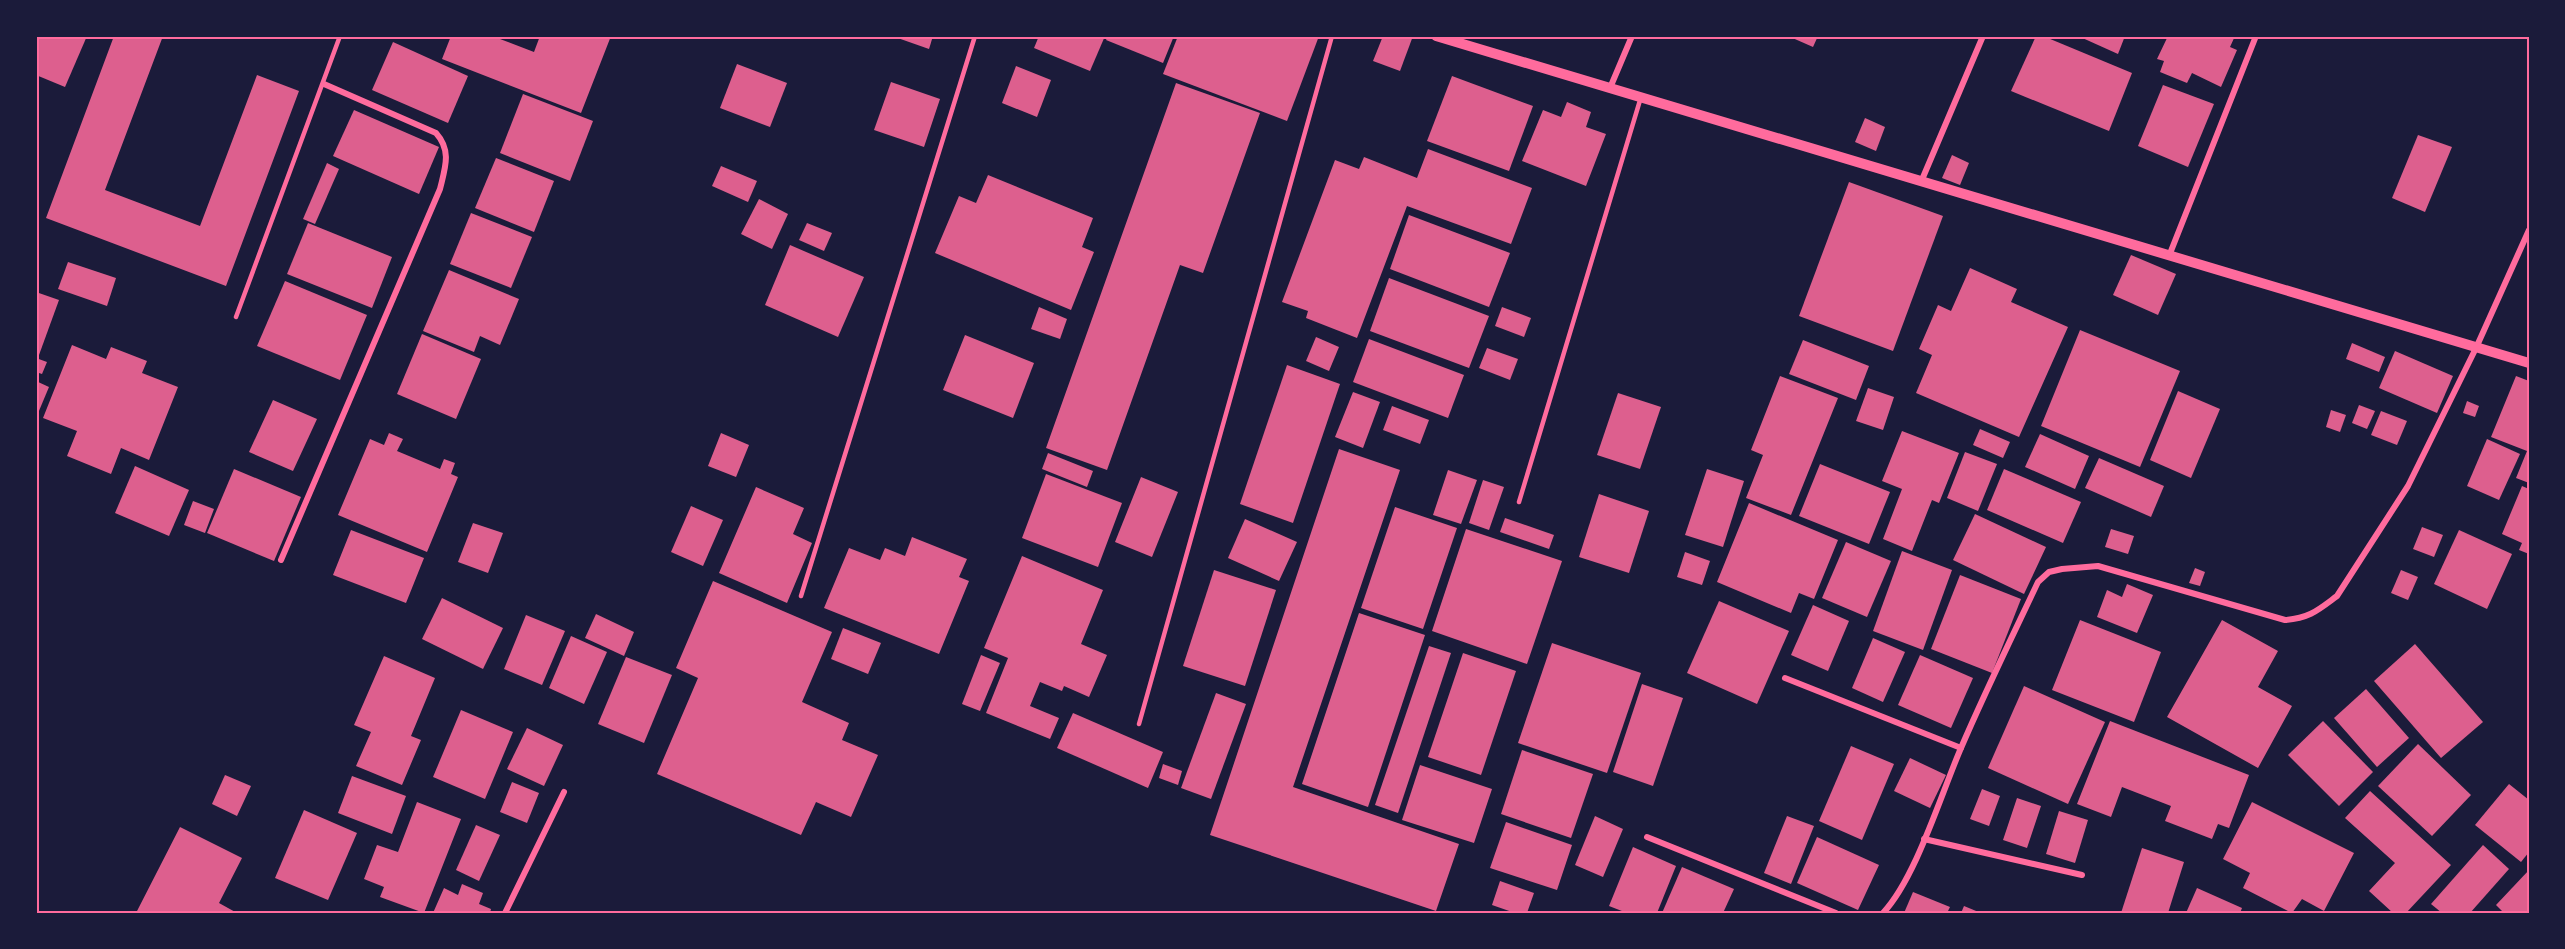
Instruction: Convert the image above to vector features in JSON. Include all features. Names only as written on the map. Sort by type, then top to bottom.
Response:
[{"type":"street","points":[[1436,36],[2529,363]]},
{"type":"street","points":[[1610,88],[1632,36]]},
{"type":"street","points":[[1921,182],[1983,36]]},
{"type":"street","points":[[2169,257],[2256,36]]},
{"type":"street","points":[[281,560],[440,189],[446,162],[445,142],[436,133],[324,84]]},
{"type":"street","points":[[1883,913],[1891,905],[1923,839],[1961,747],[2038,582],[2049,572],[2098,566],[2285,620],[2306,618],[2337,596],[2408,486],[2476,348],[2529,230]]},
{"type":"street","points":[[1785,678],[1961,747]]},
{"type":"street","points":[[504,913],[564,792]]},
{"type":"street","points":[[1647,837],[1836,913]]},
{"type":"street","points":[[1923,839],[2082,875]]},
{"type":"lane","points":[[236,316],[340,36]]},
{"type":"lane","points":[[801,596],[975,36]]},
{"type":"lane","points":[[1139,724],[1332,36]]},
{"type":"lane","points":[[1519,502],[1641,98]]},
{"type":"building","points":[[36,36],[87,36],[65,87],[36,75]]},
{"type":"building","points":[[114,36],[163,36],[105,190],[200,226],[257,75],[299,91],[226,286],[46,218]]},
{"type":"building","points":[[451,36],[492,36],[534,52],[540,36],[611,36],[581,113],[442,59]]},
{"type":"building","points":[[892,36],[933,36],[929,49]]},
{"type":"building","points":[[1039,36],[1105,36],[1090,71],[1034,48]]},
{"type":"building","points":[[1108,36],[1174,36],[1163,63],[1106,40]]},
{"type":"building","points":[[1178,36],[1319,36],[1287,121],[1163,74]]},
{"type":"building","points":[[1383,36],[1413,36],[1400,71],[1373,61]]},
{"type":"building","points":[[1788,36],[1818,36],[1813,47]]},
{"type":"building","points":[[2036,36],[2043,36],[2132,73],[2109,131],[2011,91]]},
{"type":"building","points":[[2078,36],[2125,36],[2118,54]]},
{"type":"building","points":[[2168,36],[2235,36],[2230,47],[2237,50],[2221,87],[2192,73],[2187,83],[2160,72],[2164,61],[2157,59]]},
{"type":"building","points":[[393,42],[468,76],[448,123],[372,90]]},
{"type":"building","points":[[737,64],[787,83],[770,127],[720,108]]},
{"type":"building","points":[[1016,66],[1051,80],[1037,117],[1002,103]]},
{"type":"building","points":[[1452,76],[1533,106],[1509,171],[1427,141]]},
{"type":"building","points":[[891,82],[940,99],[924,147],[874,130]]},
{"type":"building","points":[[1176,83],[1260,113],[1203,273],[1180,265],[1107,470],[1046,448]]},
{"type":"building","points":[[2163,85],[2214,104],[2188,167],[2138,146]]},
{"type":"building","points":[[523,94],[593,121],[570,181],[500,153]]},
{"type":"building","points":[[1567,102],[1591,112],[1586,127],[1606,134],[1586,186],[1522,161],[1543,110],[1561,117]]},
{"type":"building","points":[[354,110],[439,147],[419,194],[333,156]]},
{"type":"building","points":[[1865,118],[1885,127],[1876,151],[1855,142]]},
{"type":"building","points":[[2418,135],[2452,147],[2425,212],[2392,198]]},
{"type":"building","points":[[1428,149],[1532,188],[1511,244],[1407,206],[1357,338],[1306,318],[1308,311],[1282,302],[1335,160],[1359,169],[1364,157],[1417,178]]},
{"type":"building","points":[[1952,155],[1969,163],[1960,185],[1942,178]]},
{"type":"building","points":[[496,158],[554,181],[534,232],[475,208]]},
{"type":"building","points":[[327,163],[339,169],[315,224],[303,219]]},
{"type":"building","points":[[721,166],[757,181],[748,202],[712,186]]},
{"type":"building","points":[[988,175],[1093,218],[1082,247],[1094,252],[1071,310],[935,253],[959,196],[976,203]]},
{"type":"building","points":[[1849,182],[1943,216],[1893,351],[1799,316]]},
{"type":"building","points":[[759,199],[788,214],[772,249],[741,234]]},
{"type":"building","points":[[471,213],[532,237],[511,288],[450,264]]},
{"type":"building","points":[[1409,215],[1510,253],[1489,307],[1390,269]]},
{"type":"building","points":[[308,223],[392,257],[372,308],[287,274]]},
{"type":"building","points":[[807,223],[832,233],[824,251],[799,240]]},
{"type":"building","points":[[790,245],[864,277],[838,337],[765,305]]},
{"type":"building","points":[[2131,255],[2176,274],[2158,315],[2113,295]]},
{"type":"building","points":[[68,262],[116,278],[107,306],[58,289]]},
{"type":"building","points":[[1970,268],[2017,289],[2011,302],[2068,327],[2019,437],[1916,393],[1932,355],[1919,349],[1938,305],[1951,311]]},
{"type":"building","points":[[449,270],[519,299],[500,345],[480,336],[474,352],[423,331]]},
{"type":"building","points":[[1389,278],[1489,316],[1469,368],[1370,331]]},
{"type":"building","points":[[285,281],[367,315],[340,380],[257,346]]},
{"type":"building","points":[[36,292],[59,300],[39,355],[36,354]]},
{"type":"building","points":[[1039,307],[1067,319],[1060,339],[1031,329]]},
{"type":"building","points":[[1502,307],[1531,318],[1524,337],[1495,326]]},
{"type":"building","points":[[2080,330],[2180,371],[2140,467],[2041,426]]},
{"type":"building","points":[[422,334],[481,359],[456,419],[397,394]]},
{"type":"building","points":[[965,335],[1034,363],[1013,418],[943,390]]},
{"type":"building","points":[[1316,337],[1339,347],[1329,371],[1306,361]]},
{"type":"building","points":[[1369,339],[1464,375],[1448,418],[1353,382]]},
{"type":"building","points":[[1803,340],[1869,366],[1856,400],[1789,374]]},
{"type":"building","points":[[2352,343],[2385,357],[2379,372],[2346,359]]},
{"type":"building","points":[[72,345],[106,359],[111,347],[147,361],[142,373],[178,387],[149,460],[121,448],[111,474],[67,456],[77,431],[43,418]]},
{"type":"building","points":[[1487,348],[1518,359],[1510,380],[1479,368]]},
{"type":"building","points":[[2395,351],[2453,376],[2437,413],[2379,388]]},
{"type":"building","points":[[36,358],[47,362],[42,374],[36,372]]},
{"type":"building","points":[[1287,365],[1340,384],[1293,523],[1240,504]]},
{"type":"building","points":[[1780,376],[1838,398],[1791,515],[1746,498],[1763,455],[1751,450]]},
{"type":"building","points":[[2516,376],[2529,381],[2529,483],[2516,478],[2527,451],[2491,437]]},
{"type":"building","points":[[36,381],[49,387],[36,418]]},
{"type":"building","points":[[1868,388],[1894,397],[1883,430],[1856,421]]},
{"type":"building","points":[[2178,391],[2220,409],[2191,478],[2150,460]]},
{"type":"building","points":[[1353,392],[1380,402],[1363,448],[1335,437]]},
{"type":"building","points":[[1618,393],[1661,407],[1640,469],[1597,455]]},
{"type":"building","points":[[273,400],[317,419],[293,471],[249,452]]},
{"type":"building","points":[[2467,401],[2479,406],[2475,417],[2463,413]]},
{"type":"building","points":[[2359,405],[2375,411],[2367,429],[2352,423]]},
{"type":"building","points":[[1392,406],[1429,420],[1420,444],[1383,430]]},
{"type":"building","points":[[2331,410],[2346,415],[2340,432],[2326,427]]},
{"type":"building","points":[[2381,411],[2407,421],[2397,445],[2371,435]]},
{"type":"building","points":[[1980,429],[2010,442],[2003,458],[1973,445]]},
{"type":"building","points":[[1902,431],[1959,453],[1939,503],[1932,500],[1912,551],[1883,539],[1902,489],[1882,481]]},
{"type":"building","points":[[389,433],[403,439],[397,451],[440,469],[444,459],[455,463],[451,474],[458,477],[427,552],[338,515],[370,439],[384,445]]},
{"type":"building","points":[[721,433],[749,445],[736,477],[708,466]]},
{"type":"building","points":[[2040,434],[2089,456],[2075,489],[2025,467]]},
{"type":"building","points":[[2487,439],[2520,454],[2499,500],[2467,486]]},
{"type":"building","points":[[1339,449],[1400,470],[1293,787],[1459,844],[1436,911],[1210,835]]},
{"type":"building","points":[[1965,452],[1997,464],[1978,511],[1947,498]]},
{"type":"building","points":[[1048,453],[1093,471],[1087,487],[1042,469]]},
{"type":"building","points":[[2099,458],[2164,486],[2151,517],[2085,488]]},
{"type":"building","points":[[1820,464],[1890,492],[1869,544],[1799,516]]},
{"type":"building","points":[[135,466],[189,490],[169,536],[115,513]]},
{"type":"building","points":[[234,469],[301,497],[274,561],[207,533]]},
{"type":"building","points":[[1707,469],[1744,481],[1723,547],[1685,535]]},
{"type":"building","points":[[2004,469],[2081,502],[2063,543],[1987,510]]},
{"type":"building","points":[[1448,470],[1477,480],[1461,524],[1433,515]]},
{"type":"building","points":[[1046,474],[1122,503],[1098,567],[1022,538]]},
{"type":"building","points":[[1141,477],[1178,492],[1152,557],[1115,542]]},
{"type":"building","points":[[1483,480],[1504,487],[1489,530],[1469,523]]},
{"type":"building","points":[[2522,486],[2529,489],[2529,554],[2519,550],[2522,543],[2502,534]]},
{"type":"building","points":[[756,487],[804,508],[793,534],[812,543],[787,603],[719,573]]},
{"type":"building","points":[[1599,494],[1649,511],[1629,573],[1579,557]]},
{"type":"building","points":[[193,501],[214,509],[205,533],[184,525]]},
{"type":"building","points":[[1749,503],[1838,540],[1814,599],[1799,593],[1791,613],[1717,582]]},
{"type":"building","points":[[691,506],[723,520],[703,566],[671,552]]},
{"type":"building","points":[[1395,507],[1457,528],[1423,629],[1361,608]]},
{"type":"building","points":[[1975,514],[2046,547],[2024,594],[1953,560]]},
{"type":"building","points":[[1505,518],[1554,535],[1549,549],[1500,532]]},
{"type":"building","points":[[1245,519],[1297,542],[1279,581],[1228,558]]},
{"type":"building","points":[[473,523],[503,533],[488,573],[458,562]]},
{"type":"building","points":[[2422,527],[2443,535],[2434,557],[2413,549]]},
{"type":"building","points":[[1466,529],[1562,561],[1527,664],[1432,631]]},
{"type":"building","points":[[2111,529],[2134,536],[2128,554],[2105,547]]},
{"type":"building","points":[[351,530],[424,558],[406,603],[333,575]]},
{"type":"building","points":[[2459,530],[2512,554],[2487,609],[2434,584]]},
{"type":"building","points":[[912,537],[967,559],[959,577],[969,581],[939,654],[824,608],[849,548],[880,560],[885,548],[905,556]]},
{"type":"building","points":[[1846,542],[1891,561],[1867,617],[1822,598]]},
{"type":"building","points":[[1902,551],[1952,570],[1923,650],[1873,631]]},
{"type":"building","points":[[1685,552],[1710,561],[1702,585],[1677,577]]},
{"type":"building","points":[[1022,556],[1103,590],[1081,644],[1107,655],[1089,697],[1064,686],[1062,691],[1040,682],[1030,706],[1059,718],[1050,739],[986,713],[1008,658],[984,648]]},
{"type":"building","points":[[2195,568],[2205,572],[2200,586],[2189,583]]},
{"type":"building","points":[[1214,570],[1276,590],[1245,686],[1183,666]]},
{"type":"building","points":[[2401,570],[2418,577],[2408,600],[2391,593]]},
{"type":"building","points":[[1960,575],[2021,599],[1992,673],[1931,649]]},
{"type":"building","points":[[713,581],[832,632],[802,702],[849,723],[842,740],[878,755],[851,817],[816,802],[801,835],[657,774],[698,678],[676,668]]},
{"type":"building","points":[[2127,584],[2153,595],[2137,633],[2097,617],[2107,590],[2122,597]]},
{"type":"building","points":[[442,598],[503,628],[483,669],[422,639]]},
{"type":"building","points":[[1719,601],[1789,631],[1757,704],[1687,673]]},
{"type":"building","points":[[1813,605],[1849,621],[1828,671],[1791,655]]},
{"type":"building","points":[[1359,613],[1425,635],[1368,807],[1302,784]]},
{"type":"building","points":[[596,614],[634,632],[624,656],[585,638]]},
{"type":"building","points":[[526,615],[565,631],[542,685],[504,669]]},
{"type":"building","points":[[2080,620],[2161,652],[2134,722],[2052,690]]},
{"type":"building","points":[[2222,620],[2278,651],[2258,687],[2292,706],[2258,768],[2167,717]]},
{"type":"building","points":[[843,628],[881,643],[868,674],[831,659]]},
{"type":"building","points":[[571,636],[607,652],[584,704],[549,688]]},
{"type":"building","points":[[1873,638],[1905,652],[1883,702],[1852,688]]},
{"type":"building","points":[[1552,643],[1641,673],[1607,773],[1518,743]]},
{"type":"building","points":[[2415,644],[2483,722],[2441,758],[2374,681]]},
{"type":"building","points":[[1429,646],[1451,653],[1398,813],[1375,805]]},
{"type":"building","points":[[1463,653],[1516,671],[1481,775],[1428,757]]},
{"type":"building","points":[[981,655],[1000,663],[980,711],[962,704]]},
{"type":"building","points":[[1920,655],[1973,678],[1951,728],[1898,705]]},
{"type":"building","points":[[384,656],[435,678],[411,736],[421,740],[402,785],[356,766],[371,732],[354,725]]},
{"type":"building","points":[[626,657],[672,675],[644,743],[598,724]]},
{"type":"building","points":[[1642,684],[1683,698],[1653,786],[1613,772]]},
{"type":"building","points":[[2024,686],[2105,722],[2068,804],[1988,768]]},
{"type":"building","points":[[2366,689],[2409,738],[2377,767],[2334,718]]},
{"type":"building","points":[[1216,693],[1246,704],[1211,799],[1181,788]]},
{"type":"building","points":[[461,710],[513,732],[485,799],[433,777]]},
{"type":"building","points":[[1073,713],[1163,752],[1148,788],[1057,748]]},
{"type":"building","points":[[2110,721],[2249,775],[2229,828],[2218,824],[2212,839],[2165,821],[2171,806],[2122,787],[2111,817],[2077,804]]},
{"type":"building","points":[[2323,721],[2373,772],[2339,806],[2288,755]]},
{"type":"building","points":[[527,728],[563,745],[544,786],[507,769]]},
{"type":"building","points":[[2418,744],[2471,795],[2432,836],[2378,786]]},
{"type":"building","points":[[1851,746],[1894,764],[1862,840],[1819,821]]},
{"type":"building","points":[[1522,750],[1593,774],[1571,838],[1501,814]]},
{"type":"building","points":[[1910,758],[1946,775],[1930,808],[1894,791]]},
{"type":"building","points":[[1163,764],[1182,771],[1178,785],[1159,778]]},
{"type":"building","points":[[1420,765],[1492,789],[1474,843],[1402,820]]},
{"type":"building","points":[[225,775],[251,786],[237,816],[212,804]]},
{"type":"building","points":[[352,776],[406,796],[392,834],[338,813]]},
{"type":"building","points":[[512,782],[539,793],[527,823],[500,812]]},
{"type":"building","points":[[2509,784],[2529,800],[2529,852],[2521,862],[2475,825]]},
{"type":"building","points":[[1982,789],[2000,796],[1989,826],[1970,819]]},
{"type":"building","points":[[2370,791],[2451,865],[2406,913],[2393,913],[2369,891],[2395,863],[2345,818]]},
{"type":"building","points":[[2017,798],[2041,806],[2027,848],[2003,840]]},
{"type":"building","points":[[417,802],[461,819],[424,913],[380,897],[384,887],[364,879],[377,845],[398,852]]},
{"type":"building","points":[[2252,802],[2354,853],[2324,911],[2302,899],[2292,913],[2243,888],[2250,873],[2223,859]]},
{"type":"building","points":[[304,810],[357,833],[328,900],[275,878]]},
{"type":"building","points":[[2059,811],[2088,820],[2075,863],[2046,854]]},
{"type":"building","points":[[1595,816],[1623,829],[1603,877],[1575,865]]},
{"type":"building","points":[[1787,816],[1814,826],[1791,884],[1764,873]]},
{"type":"building","points":[[1506,822],[1572,845],[1557,890],[1490,868]]},
{"type":"building","points":[[476,825],[500,835],[479,881],[456,870]]},
{"type":"building","points":[[180,827],[242,858],[219,903],[237,913],[136,913]]},
{"type":"building","points":[[1817,837],[1879,865],[1858,910],[1797,883]]},
{"type":"building","points":[[2483,845],[2509,869],[2470,913],[2442,913],[2431,904]]},
{"type":"building","points":[[1633,847],[1676,866],[1657,913],[1627,913],[1609,906]]},
{"type":"building","points":[[2142,848],[2184,862],[2168,913],[2121,913]]},
{"type":"building","points":[[1682,867],[1734,889],[1723,913],[1662,913]]},
{"type":"building","points":[[2529,870],[2529,913],[2504,913],[2496,905]]},
{"type":"building","points":[[1500,881],[1534,893],[1527,913],[1515,913],[1492,905]]},
{"type":"building","points":[[462,884],[483,893],[479,904],[491,909],[490,913],[433,913],[444,888],[458,895]]},
{"type":"building","points":[[2197,888],[2242,908],[2240,913],[2186,913]]},
{"type":"building","points":[[1913,892],[1950,907],[1947,913],[1904,913]]},
{"type":"building","points":[[1964,906],[1981,913],[1961,913]]}]
